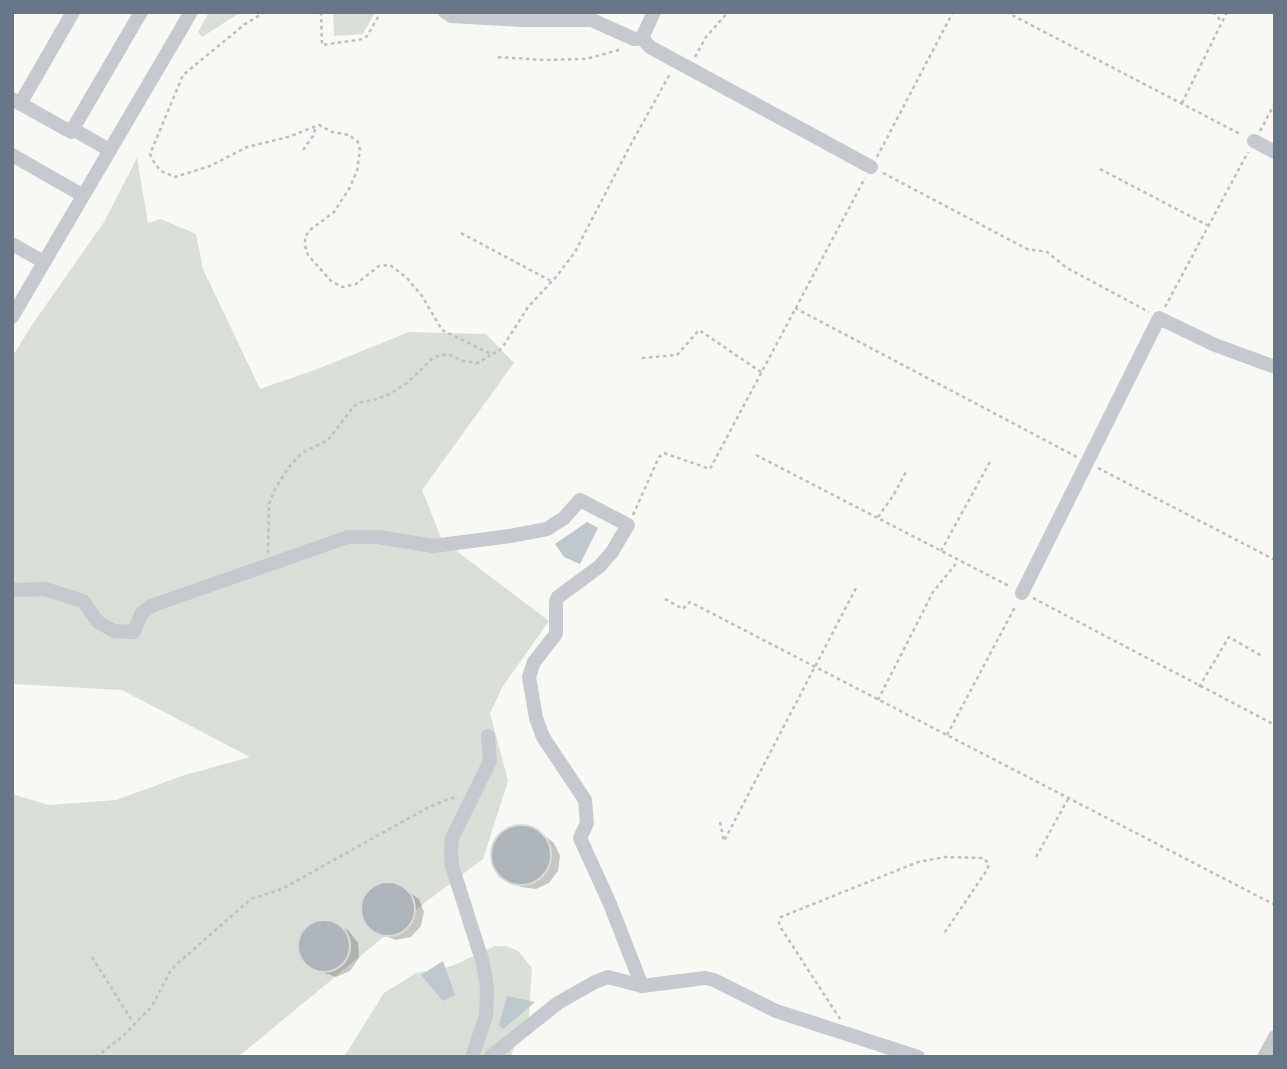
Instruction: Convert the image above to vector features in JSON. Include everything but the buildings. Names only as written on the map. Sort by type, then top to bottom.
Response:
[{"type":"street","points":[[74,12],[16,102],[71,132],[141,12]]},
{"type":"street","points":[[12,317],[191,12]]},
{"type":"street","points":[[638,39],[654,12]]},
{"type":"street","points":[[450,13],[595,16],[871,167]]},
{"type":"street","points":[[73,129],[109,150]]},
{"type":"street","points":[[1254,141],[1275,152]]},
{"type":"street","points":[[12,155],[82,195]]},
{"type":"street","points":[[12,244],[44,262]]},
{"type":"street","points":[[1022,593],[1159,318],[1215,345],[1275,367]]},
{"type":"street","points":[[12,590],[45,589],[83,601],[98,622],[114,631],[134,632],[141,614],[151,606],[348,537],[378,537],[433,546],[547,529],[564,518],[580,500],[628,525],[600,566],[558,597],[556,634],[534,662],[530,671],[529,687],[543,737],[585,800],[587,822],[580,838],[610,904],[642,986]]},
{"type":"street","points":[[472,1057],[486,1016],[487,988],[483,963],[452,866],[451,851],[452,838],[490,761],[488,736]]},
{"type":"street","points":[[489,1057],[558,1003],[595,982],[608,978],[642,986],[705,978],[714,980],[776,1011],[918,1057]]},
{"type":"street","points":[[1264,1057],[1275,1037]]},
{"type":"path","points":[[265,12],[245,24],[183,75],[150,154],[161,171],[175,177],[210,166],[247,147],[319,125],[332,132],[355,138],[360,159],[349,189],[334,212],[305,237],[308,255],[331,281],[342,287],[356,284],[379,265],[390,265],[407,278],[422,296],[442,330],[491,354]]},
{"type":"path","points":[[321,12],[323,45],[367,37],[381,12]]},
{"type":"path","points":[[268,566],[268,503],[291,464],[302,453],[328,440],[354,407],[361,402],[390,394],[407,383],[434,357],[449,354],[463,361],[478,363],[498,352],[528,307],[552,281],[583,239],[631,144],[683,66],[728,12]]},
{"type":"path","points":[[628,525],[659,457],[664,453],[710,468],[953,12]]},
{"type":"path","points":[[1006,12],[1254,141]]},
{"type":"path","points":[[1213,12],[1222,22]]},
{"type":"path","points":[[1182,104],[1227,12]]},
{"type":"path","points":[[498,57],[586,59],[627,48],[638,39]]},
{"type":"path","points":[[871,167],[1027,249],[1047,252],[1067,268],[1159,318],[1275,103]]},
{"type":"path","points":[[303,150],[317,130],[316,127]]},
{"type":"path","points":[[1100,169],[1210,227]]},
{"type":"path","points":[[461,233],[552,281]]},
{"type":"path","points":[[795,308],[1275,560]]},
{"type":"path","points":[[642,358],[677,355],[699,330],[761,372]]},
{"type":"path","points":[[756,454],[1275,725]]},
{"type":"path","points":[[941,551],[991,460]]},
{"type":"path","points":[[877,518],[907,470]]},
{"type":"path","points":[[878,700],[933,592],[958,560]]},
{"type":"path","points":[[720,822],[724,841],[856,588]]},
{"type":"path","points":[[947,735],[1022,593]]},
{"type":"path","points":[[665,599],[683,609],[690,602],[1275,905]]},
{"type":"path","points":[[1199,687],[1229,637],[1262,656]]},
{"type":"path","points":[[96,1057],[122,1038],[152,1006],[171,970],[251,899],[282,889],[427,808],[451,798],[458,798],[469,804]]},
{"type":"path","points":[[1036,857],[1068,799]]},
{"type":"path","points":[[844,1032],[835,1010],[781,929],[781,917],[918,862],[945,856],[983,858],[989,864],[987,870],[945,932]]},
{"type":"path","points":[[92,957],[134,1023]]},
{"type":"shaded area","points":[[209,12],[241,12],[202,37],[198,32]]},
{"type":"shaded area","points":[[333,12],[375,12],[363,34],[334,36]]},
{"type":"shaded area","points":[[137,158],[148,223],[161,219],[196,234],[203,269],[260,389],[409,332],[486,334],[514,363],[422,490],[442,540],[549,621],[503,686],[490,713],[508,781],[483,859],[427,901],[238,1057],[12,1057],[12,794],[49,805],[116,800],[182,776],[250,757],[122,690],[12,684],[12,357],[104,222]]},
{"type":"shaded area","points":[[587,522],[598,528],[580,564],[564,557],[555,544]]},
{"type":"shaded area","points":[[495,946],[506,946],[518,951],[532,968],[529,1016],[510,1057],[344,1057],[384,993],[416,973],[452,966]]},
{"type":"shaded area","points":[[443,961],[455,995],[443,1001],[421,975]]},
{"type":"shaded area","points":[[507,996],[535,1002],[503,1029],[499,1025]]}]
